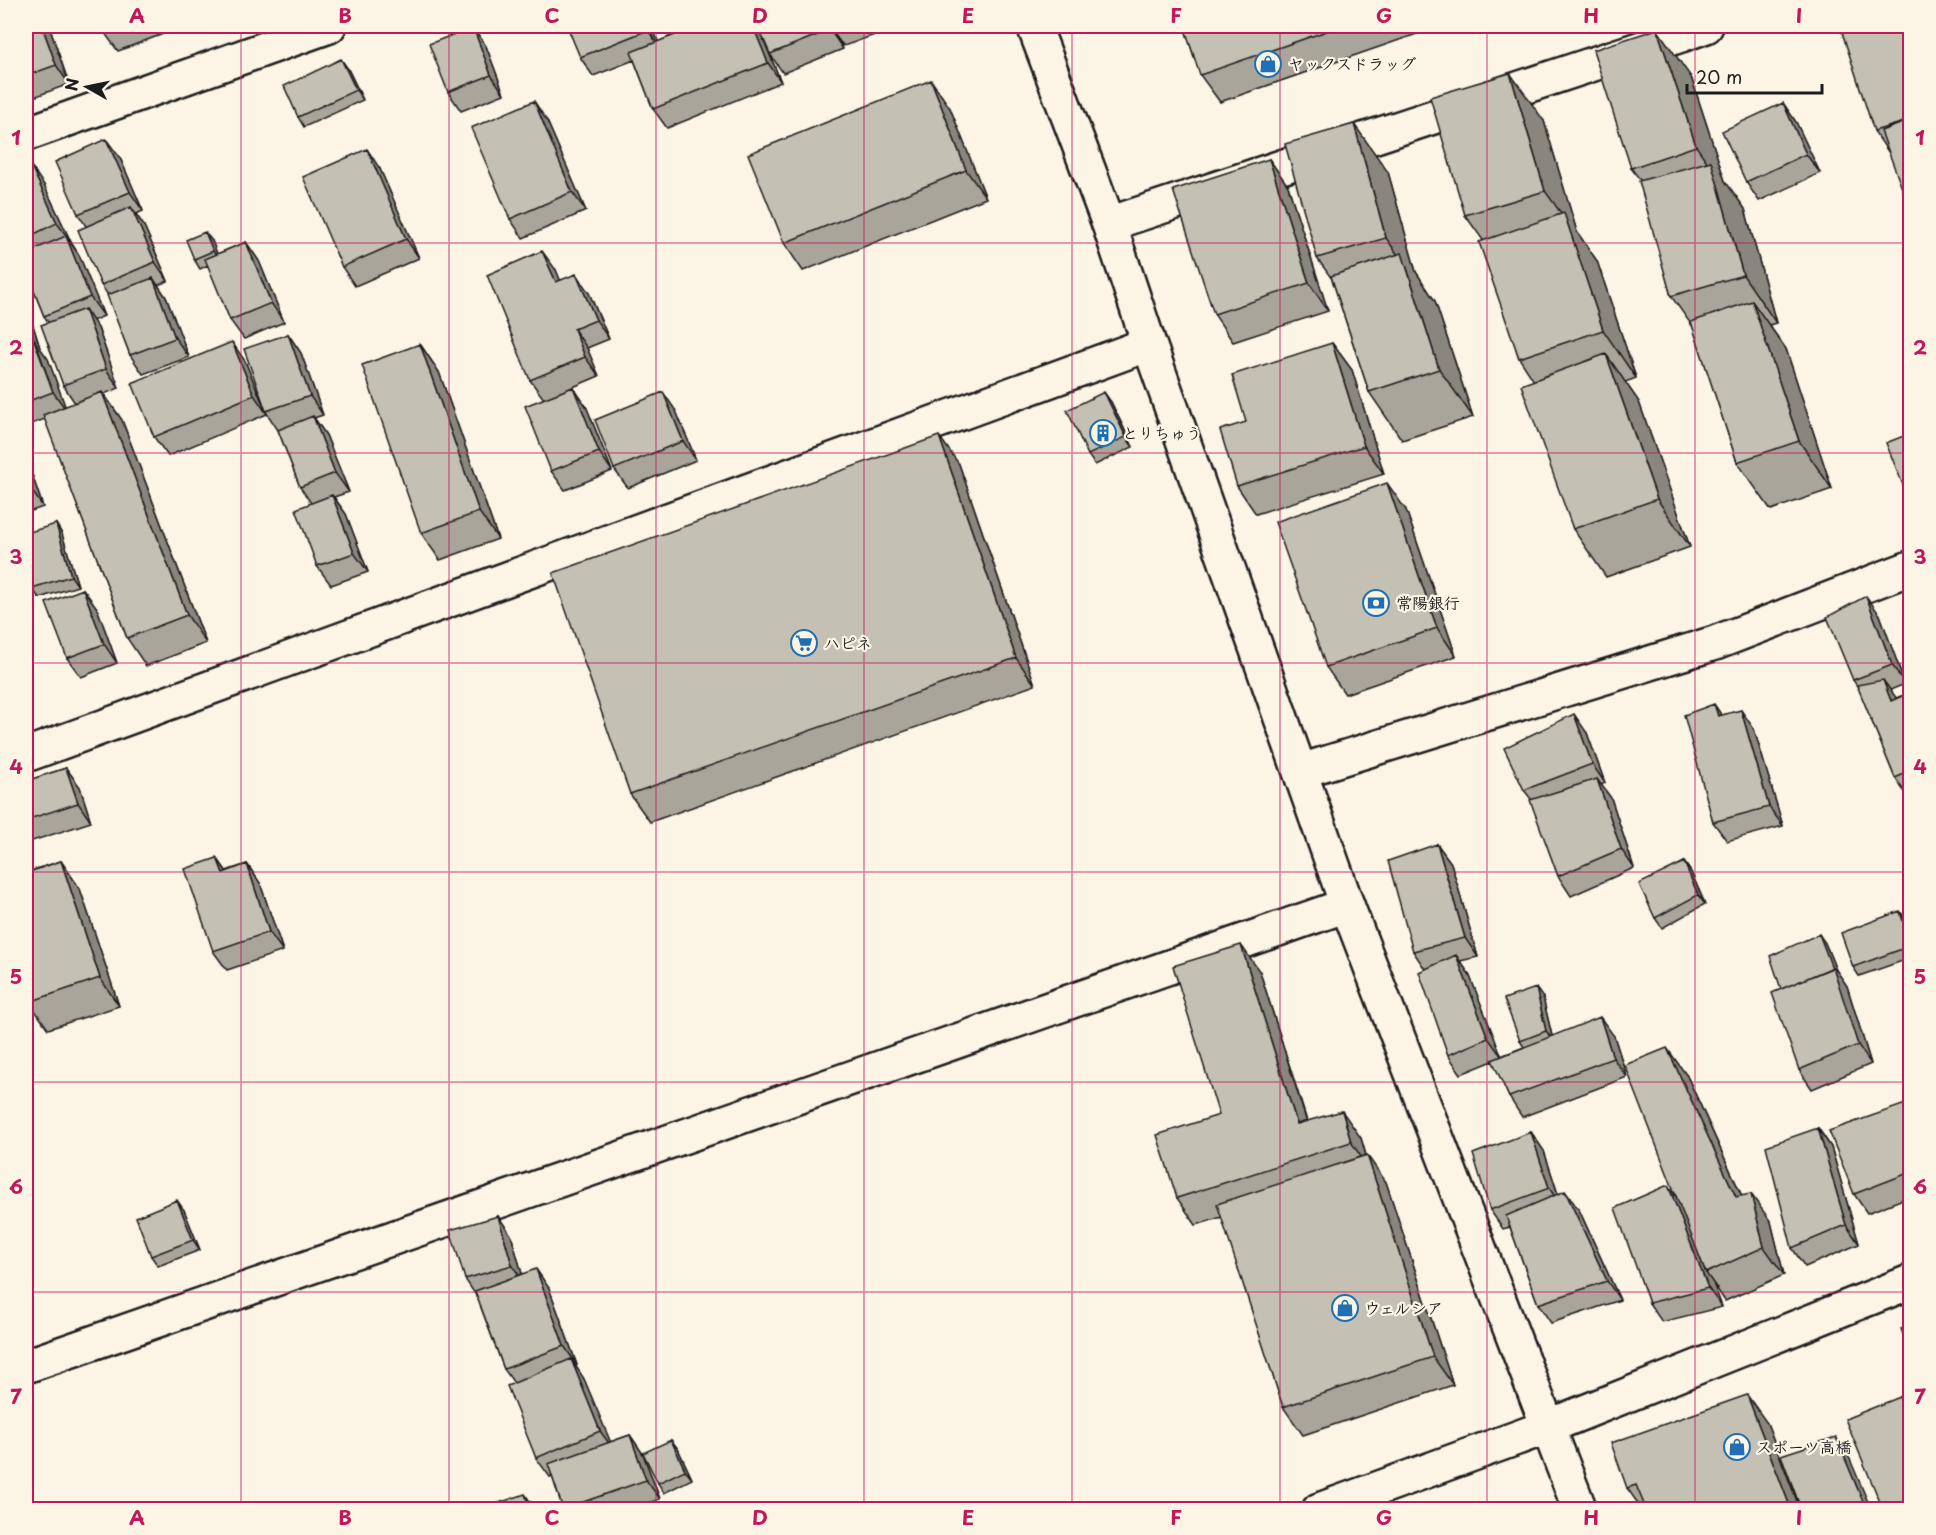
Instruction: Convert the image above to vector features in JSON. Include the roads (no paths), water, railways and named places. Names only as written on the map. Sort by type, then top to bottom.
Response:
[{"type":"street","points":[[26,134],[329,26]]},
{"type":"street","points":[[1034,26],[1109,224],[1149,344],[1347,905],[1580,1509]]},
{"type":"street","points":[[1109,224],[1706,26]]},
{"type":"street","points":[[26,754],[1149,344]]},
{"type":"street","points":[[1300,771],[1715,643],[1911,568]]},
{"type":"street","points":[[26,1366],[1347,905]]},
{"type":"street","points":[[1319,1509],[1547,1427],[1911,1282]]},
{"type":"place","name":"ヤックスドラッグ","points":[[1268,64]]},
{"type":"place","name":"とりちゅう","points":[[1103,433]]},
{"type":"place","name":"常陽銀行","points":[[1376,603]]},
{"type":"place","name":"ハピネ","points":[[804,643]]},
{"type":"place","name":"ウェルシア","points":[[1345,1308]]},
{"type":"place","name":"スポーツ高橋","points":[[1737,1447]]}]
